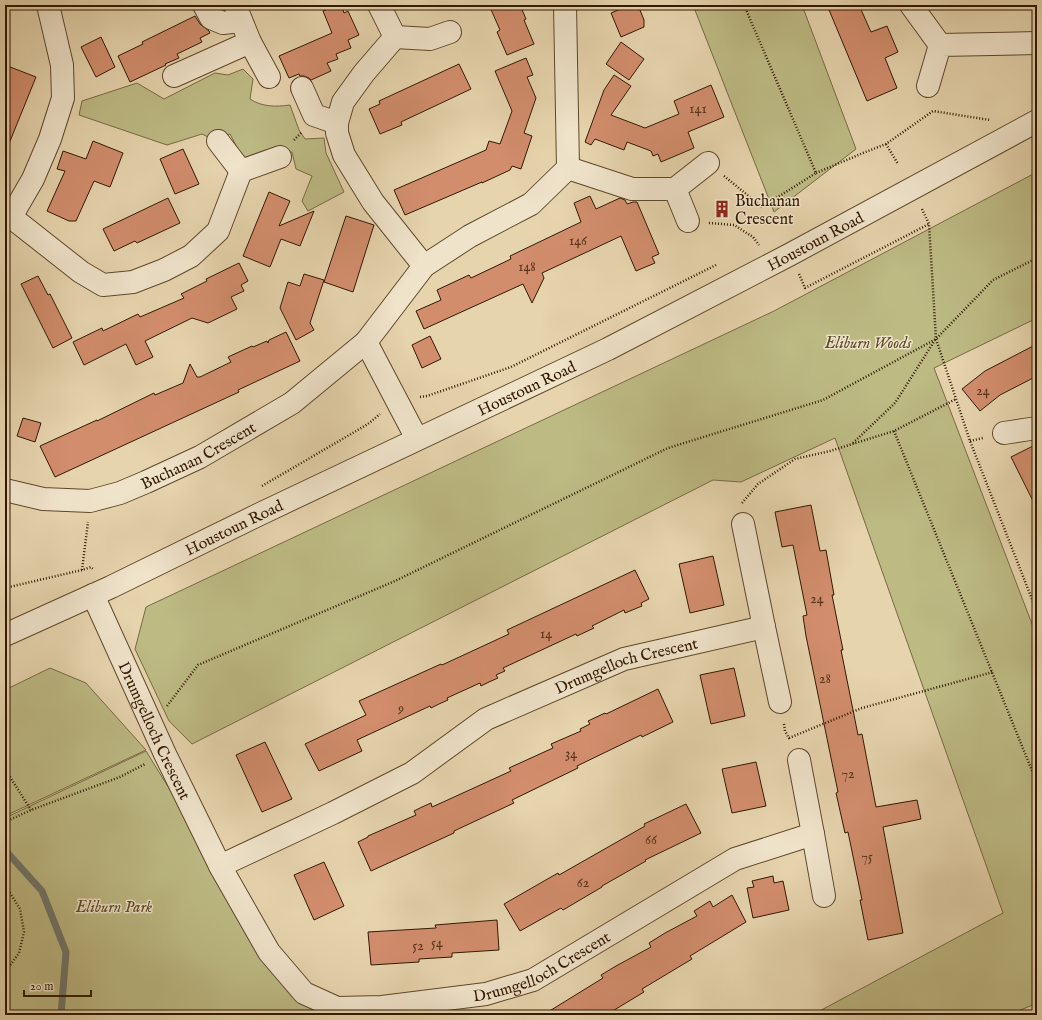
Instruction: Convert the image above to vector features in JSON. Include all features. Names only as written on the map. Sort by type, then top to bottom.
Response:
[{"type":"street","points":[[48,5],[62,66],[63,98],[50,139],[33,179],[8,217],[81,272],[103,285],[133,282],[164,270],[191,256],[218,231],[241,171],[280,157]]},
{"type":"street","points":[[204,5],[212,18],[223,23],[238,13],[250,42],[269,77]]},
{"type":"street","points":[[379,5],[395,37]]},
{"type":"street","points":[[565,5],[568,168],[632,189],[675,189],[708,163]]},
{"type":"street","points":[[911,5],[940,46]]},
{"type":"street","points":[[395,37],[430,39],[450,32]]},
{"type":"street","points":[[395,37],[364,73],[343,102],[337,123],[336,133],[344,155],[373,202],[424,266]]},
{"type":"street","points":[[174,76],[250,42]]},
{"type":"street","points":[[940,46],[1037,43]]},
{"type":"street","points":[[928,86],[940,46]]},
{"type":"street","points":[[302,88],[314,115],[337,123]]},
{"type":"street","name":"Houstoun Road","points":[[5,635],[102,591],[417,439],[608,349],[781,259],[1029,125]]},
{"type":"street","points":[[218,141],[241,171]]},
{"type":"street","name":"Buchanan Crescent","points":[[5,490],[43,499],[90,501],[120,493],[206,453],[292,403],[366,342],[424,266],[470,236],[531,204],[568,168]]},
{"type":"street","points":[[675,189],[688,221]]},
{"type":"street","points":[[366,342],[417,439]]},
{"type":"street","points":[[1004,434],[1037,428]]},
{"type":"street","points":[[743,524],[780,702]]},
{"type":"street","name":"Drumgelloch Crescent","points":[[102,591],[152,726],[220,866],[269,952],[304,992],[337,1008],[382,1007],[486,994],[533,980],[735,859],[813,834]]},
{"type":"street","name":"Drumgelloch Crescent","points":[[220,866],[333,813],[412,773],[486,719],[624,659],[764,628]]},
{"type":"street","points":[[799,760],[824,896]]},
{"type":"path","points":[[744,5],[816,173]]},
{"type":"path","points":[[708,163],[762,207],[816,173],[886,144],[934,111],[1029,125]]},
{"type":"path","points":[[886,144],[898,164]]},
{"type":"path","points":[[920,206],[929,224],[936,339],[970,440],[1037,612]]},
{"type":"path","points":[[688,221],[734,225],[753,237],[759,244],[781,259],[806,288],[929,224]]},
{"type":"path","points":[[752,248],[759,244]]},
{"type":"path","points":[[851,445],[895,403],[936,339],[993,280],[1037,258]]},
{"type":"path","points":[[262,486],[368,424],[396,400],[427,396],[511,367],[716,265]]},
{"type":"path","points":[[152,726],[198,665],[395,581],[668,448],[823,400],[936,339]]},
{"type":"path","points":[[743,524],[738,507],[758,484],[795,459],[830,451],[894,431],[956,399]]},
{"type":"path","points":[[894,431],[1037,782]]},
{"type":"path","points":[[82,570],[90,501]]},
{"type":"path","points":[[5,588],[91,567],[102,591]]},
{"type":"path","points":[[789,738],[862,708],[993,672]]},
{"type":"path","points":[[780,702],[785,731],[799,760]]},
{"type":"path","points":[[5,822],[30,810],[120,777],[165,754]]},
{"type":"path","points":[[5,769],[30,810]]},
{"type":"path","points":[[5,885],[20,909],[24,932],[19,953],[5,972]]},
{"type":"green space","points":[[693,5],[802,5],[856,149],[774,212]]},
{"type":"green space","points":[[243,69],[253,79],[250,99],[259,104],[269,106],[290,105],[299,130],[305,139],[324,138],[326,153],[344,192],[308,211],[302,201],[312,176],[296,169],[292,152],[280,152],[253,161],[242,157],[230,134],[212,139],[202,134],[167,145],[79,115],[82,101],[137,83],[164,99],[215,73],[228,75]]},
{"type":"green space","name":"Eliburn Woods","points":[[1037,172],[1037,318],[934,368],[1037,637],[1037,1003],[1009,1015],[812,1015],[1003,913],[835,438],[741,482],[713,480],[192,744],[169,721],[135,649],[146,607],[774,311]]},
{"type":"green space","points":[[50,668],[86,683],[146,750],[5,816],[5,690]]},
{"type":"green space","name":"Eliburn Park","points":[[146,751],[289,983],[323,1015],[5,1015],[5,818]]},
{"type":"building","points":[[336,5],[341,5],[344,13],[348,11],[359,35],[348,40],[351,48],[336,54],[338,59],[327,63],[331,71],[311,80],[304,76],[300,76],[299,74],[289,78],[279,56],[332,33],[323,11]]},
{"type":"building","points":[[489,5],[520,5],[526,19],[524,20],[534,44],[507,55],[497,32],[500,30]]},
{"type":"building","points":[[630,5],[638,5],[644,20],[644,27],[621,37],[611,13]]},
{"type":"building","points":[[827,5],[859,5],[871,32],[887,26],[898,52],[885,58],[897,88],[867,101]]},
{"type":"building","points":[[195,16],[200,24],[210,33],[200,38],[202,42],[177,54],[179,58],[130,82],[118,56],[143,44],[142,42]]},
{"type":"building","points":[[101,37],[115,67],[96,77],[81,47]]},
{"type":"building","points":[[621,42],[644,59],[629,80],[606,64]]},
{"type":"building","points":[[526,58],[533,75],[527,77],[536,98],[524,133],[532,136],[521,169],[512,166],[510,170],[482,183],[405,215],[394,190],[486,150],[489,141],[500,144],[512,111],[495,71]]},
{"type":"building","points":[[459,64],[471,89],[401,122],[402,125],[380,134],[369,109],[380,104],[379,101]]},
{"type":"building","points":[[5,65],[36,77],[6,151],[5,151]]},
{"type":"building","points":[[614,75],[631,86],[611,115],[645,128],[679,114],[674,101],[711,85],[724,117],[688,132],[694,148],[661,162],[658,154],[653,156],[651,151],[627,142],[624,150],[595,139],[591,145],[585,142],[604,90]]},
{"type":"building","points":[[93,141],[123,153],[110,187],[94,181],[76,221],[69,221],[47,211],[65,171],[57,169],[63,151],[86,159]]},
{"type":"building","points":[[183,149],[199,184],[175,194],[160,159]]},
{"type":"building","points":[[269,192],[290,201],[279,226],[314,211],[300,246],[281,239],[270,267],[243,256]]},
{"type":"building","points":[[590,196],[596,209],[620,198],[625,200],[627,204],[637,202],[659,254],[652,257],[655,263],[636,271],[621,236],[542,273],[544,278],[532,303],[523,284],[424,329],[416,311],[441,300],[437,290],[469,275],[471,278],[511,259],[510,256],[581,222],[574,203]]},
{"type":"building","points":[[168,198],[180,223],[137,243],[135,241],[114,251],[103,229]]},
{"type":"building","points":[[346,216],[374,225],[353,292],[324,282]]},
{"type":"building","points":[[239,263],[248,281],[241,285],[244,291],[231,297],[237,309],[208,323],[192,318],[145,341],[153,357],[136,365],[126,344],[84,365],[73,342],[102,328],[103,331],[138,314],[140,317],[184,298],[181,294],[207,281],[206,279]]},
{"type":"building","points":[[304,274],[324,280],[310,323],[314,330],[296,340],[280,308],[288,282],[300,286]]},
{"type":"building","points":[[38,276],[48,295],[50,294],[72,338],[53,348],[21,284]]},
{"type":"building","points":[[286,332],[300,361],[238,390],[239,392],[55,477],[40,446],[97,421],[154,393],[155,395],[183,383],[190,364],[197,377],[200,377],[231,362],[228,357],[252,346],[253,347],[267,341],[268,343],[269,340]]},
{"type":"building","points":[[430,336],[441,359],[422,368],[412,345]]},
{"type":"building","points":[[1037,344],[1037,376],[1000,395],[980,411],[962,389],[985,371]]},
{"type":"building","points":[[23,418],[41,423],[35,442],[17,436]]},
{"type":"building","points":[[1037,444],[1037,509],[1011,457]]},
{"type":"building","points":[[811,505],[820,551],[826,550],[834,595],[832,595],[843,650],[841,650],[858,735],[862,734],[876,807],[917,800],[921,819],[883,827],[903,933],[868,940],[860,900],[862,900],[848,832],[845,833],[836,793],[838,792],[806,636],[803,616],[807,615],[793,545],[782,547],[775,512]]},
{"type":"building","points":[[713,556],[724,605],[690,613],[679,564]]},
{"type":"building","points":[[635,570],[649,599],[641,603],[642,606],[625,613],[624,610],[592,626],[594,628],[577,636],[576,634],[503,668],[505,671],[496,675],[498,678],[481,686],[480,683],[447,698],[448,700],[431,708],[430,706],[357,740],[362,751],[319,771],[305,744],[366,715],[359,701],[509,634],[507,630]]},
{"type":"building","points":[[734,668],[745,716],[711,724],[700,675]]},
{"type":"building","points":[[658,689],[673,722],[642,737],[641,735],[577,766],[578,768],[512,800],[514,803],[454,831],[454,833],[371,871],[358,842],[368,836],[416,815],[414,811],[422,807],[431,803],[432,807],[511,771],[509,768],[553,748],[551,744],[581,731],[580,729],[590,724],[588,721]]},
{"type":"building","points":[[265,742],[292,799],[262,812],[236,755]]},
{"type":"building","points":[[756,762],[766,806],[732,813],[722,769]]},
{"type":"building","points":[[686,804],[701,833],[645,860],[646,861],[563,910],[561,908],[520,931],[504,904],[558,873],[559,875],[645,826],[644,824]]},
{"type":"building","points":[[324,862],[344,906],[314,920],[294,875]]},
{"type":"building","points":[[773,876],[774,883],[783,881],[789,910],[753,918],[747,888],[754,887],[752,881]]},
{"type":"building","points":[[732,895],[746,922],[690,956],[692,959],[642,989],[644,992],[606,1015],[543,1015],[603,978],[601,975],[651,947],[649,943],[697,916],[694,911],[710,901],[713,907]]},
{"type":"building","points":[[497,920],[499,950],[452,953],[452,957],[419,959],[419,962],[371,965],[368,932],[436,928],[435,925]]},
{"type":"waterway","points":[[5,850],[42,891],[66,952],[61,1015]]},
{"type":"place","name":"Buchanan Crescent","points":[[722,209]]}]
